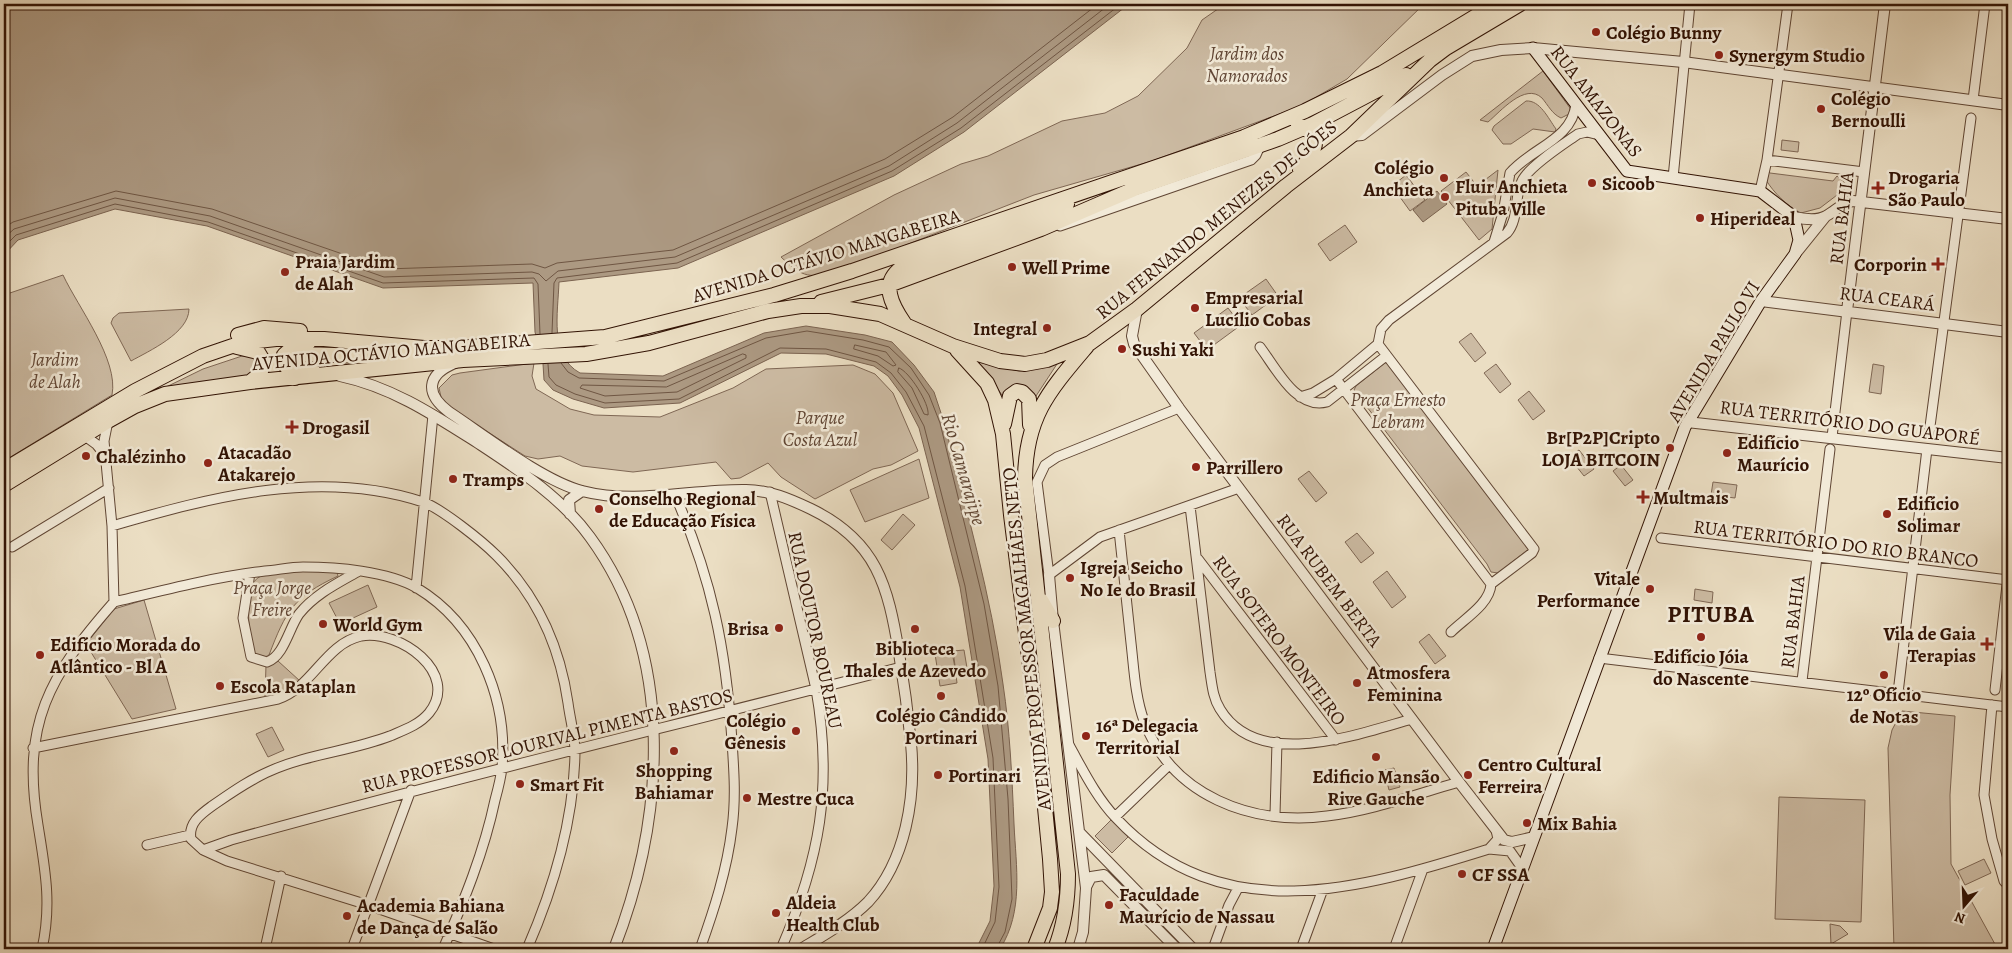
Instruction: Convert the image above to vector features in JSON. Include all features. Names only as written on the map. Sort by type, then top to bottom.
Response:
[{"type":"main road","name":"AVENIDA OCTÁVIO MANGABEIRA","points":[[4,485],[108,421],[135,406],[165,394],[250,382],[463,360],[523,351],[626,332],[774,295],[852,271],[1244,138],[1382,73],[1496,4]]},
{"type":"main road","name":"RUA FERNANDO MENEZES DE GÓES","points":[[953,346],[986,358],[1025,364],[1047,360],[1090,343],[1137,309],[1286,186],[1351,136],[1419,68],[1446,48],[1520,4]]},
{"type":"main road","name":"RUA AMAZONAS","points":[[1534,48],[1626,171],[1760,191]]},
{"type":"main road","name":"AVENIDA OCTÁVIO MANGABEIRA","points":[[4,470],[134,391],[203,356],[256,340],[328,339],[424,348],[586,354],[649,343],[768,311],[801,306],[889,285],[1041,229],[1134,189],[1260,146],[1305,128],[1419,68]]},
{"type":"main road","points":[[1274,124],[1293,124],[1305,128],[1315,140],[1314,150],[1286,186]]},
{"type":"main road","points":[[904,323],[893,305],[889,285],[891,278],[901,268],[1039,219],[1090,189]]},
{"type":"main road","points":[[1760,191],[1794,218]]},
{"type":"main road","name":"AVENIDA PAULO VI","points":[[1493,949],[1687,422],[1761,301],[1795,254],[1800,234],[1794,218]]},
{"type":"main road","name":"AVENIDA OCTÁVIO MANGABEIRA","points":[[801,306],[864,310],[904,323],[953,346]]},
{"type":"main road","points":[[203,356],[228,339],[264,328],[293,330],[328,339]]},
{"type":"main road","points":[[295,378],[286,366],[284,360],[286,353],[293,347],[328,339]]},
{"type":"main road","name":"AVENIDA PROFESSOR MAGALHÃES NETO","points":[[1055,949],[1063,929],[1068,903],[1068,874],[1025,478],[1030,431],[1049,391],[1090,343]]},
{"type":"main road","name":"AVENIDA PROFESSOR MAGALHÃES NETO","points":[[953,346],[987,383],[995,400],[1003,434],[1012,524],[1035,705],[1052,892],[1050,908],[1034,949]]},
{"type":"main road","points":[[412,366],[392,364],[307,373],[296,365],[300,356],[306,354],[389,357],[424,348]]},
{"type":"main road","points":[[224,349],[252,349],[262,357],[264,362],[262,371],[250,382]]},
{"type":"main road","points":[[1003,434],[1008,402],[1013,393],[1017,392],[1022,392],[1029,399],[1030,431]]},
{"type":"main road","points":[[1038,596],[1053,621]]},
{"type":"street","points":[[1672,178],[1690,4]]},
{"type":"street","points":[[1760,191],[1767,160],[1788,4]]},
{"type":"street","name":"RUA BAHIA","points":[[1832,437],[1885,4]]},
{"type":"street","points":[[1973,100],[1985,4]]},
{"type":"street","points":[[1351,136],[1362,135],[1442,75],[1472,56],[1501,50],[1534,48],[1683,62],[2008,105]]},
{"type":"street","points":[[1494,242],[1503,213],[1509,177],[1514,168],[1568,126],[1575,112],[1576,104]]},
{"type":"street","points":[[1929,434],[1971,118]]},
{"type":"street","points":[[1300,397],[1313,394],[1336,379],[1378,344],[1381,329],[1389,320],[1507,233],[1512,225],[1521,183],[1529,172],[1578,134],[1587,132],[1599,134]]},
{"type":"street","points":[[1767,160],[1864,172]]},
{"type":"street","points":[[1509,177],[1521,183]]},
{"type":"street","points":[[1794,218],[1803,220],[1825,217],[1846,202],[2008,216]]},
{"type":"street","name":"AVENIDA PAULO VI","points":[[1795,254],[1825,217]]},
{"type":"street","name":"RUA CEARÁ","points":[[1761,301],[1943,322],[2008,332]]},
{"type":"street","name":"RUA RUBEM BERTA","points":[[1137,309],[1132,336],[1134,344],[1179,408],[1459,782],[1504,840],[1512,842],[1534,837]]},
{"type":"street","points":[[1378,344],[1534,549],[1532,553],[1491,584]]},
{"type":"street","points":[[1260,347],[1300,397],[1321,404],[1327,402],[1386,356]]},
{"type":"street","points":[[463,360],[443,369],[433,380],[432,393],[440,405],[545,474],[582,491],[624,496],[675,495],[746,490],[770,492],[820,513],[860,544],[878,572],[890,601],[901,667],[912,759],[911,793],[897,856],[886,880],[867,903],[842,923],[801,949]]},
{"type":"street","points":[[332,374],[380,386],[433,415],[543,488],[590,536],[610,568],[624,596],[638,630],[649,673],[654,729],[653,767],[645,842],[636,882],[614,949]]},
{"type":"street","points":[[1336,379],[1491,584],[1491,591],[1485,600],[1451,632]]},
{"type":"street","name":"AVENIDA PROFESSOR MAGALHÃES NETO","points":[[1078,949],[1083,932],[1086,888],[1037,482],[1044,465],[1057,457],[1179,408]]},
{"type":"street","points":[[416,588],[433,415]]},
{"type":"street","points":[[108,421],[104,441],[112,526],[114,602]]},
{"type":"street","name":"RUA TERRITÓRIO DO GUAPORÉ","points":[[1687,422],[2008,458]]},
{"type":"street","points":[[85,436],[100,447],[105,456]]},
{"type":"street","name":"RUA BAHIA","points":[[1802,681],[1830,449]]},
{"type":"street","points":[[1898,693],[1927,449]]},
{"type":"street","points":[[112,526],[219,497],[266,490],[308,487],[344,488],[383,493],[425,503],[487,546],[519,582],[549,630],[563,670],[575,750],[572,795],[565,836],[545,906],[527,949]]},
{"type":"street","points":[[12,547],[109,488]]},
{"type":"street","points":[[1049,575],[1092,542],[1119,530],[1239,488]]},
{"type":"street","points":[[570,514],[569,500],[582,491]]},
{"type":"street","name":"RUA DOUTOR BOUREAU","points":[[770,492],[816,689],[824,757],[820,824],[813,862],[802,897],[781,949]]},
{"type":"street","points":[[675,495],[695,540],[717,617],[730,710],[735,797],[732,829],[717,898],[700,949]]},
{"type":"street","points":[[1190,506],[1198,559],[1210,672],[1217,702],[1228,720],[1239,730],[1254,738],[1277,742],[1312,743],[1336,740],[1412,718]]},
{"type":"street","points":[[1119,530],[1136,694],[1144,722],[1170,765],[1200,791],[1216,802],[1244,811],[1275,815],[1327,816],[1459,782]]},
{"type":"street","name":"RUA TERRITÓRIO DO RIO BRANCO","points":[[1661,538],[2008,580]]},
{"type":"street","name":"RUA SOTERO MONTEIRO","points":[[1198,559],[1336,740]]},
{"type":"street","points":[[42,949],[48,917],[47,874],[35,804],[33,748],[39,721],[56,680],[89,630],[114,602],[218,578],[300,567],[359,571],[416,588],[446,611],[467,633],[490,677],[501,732],[502,767],[486,842],[443,949]]},
{"type":"street","points":[[250,573],[243,618],[246,640],[251,657],[267,662],[277,656],[289,629],[312,601],[359,571]]},
{"type":"street","points":[[1995,690],[2008,575]]},
{"type":"street","points":[[33,748],[229,710],[285,697],[299,687],[339,647],[361,636],[376,636],[396,640],[420,655],[428,664],[435,677],[438,691],[435,703],[420,722],[385,738],[295,762],[252,779],[196,820],[192,825],[190,835],[193,843],[203,850],[227,861],[281,876],[494,949]]},
{"type":"street","points":[[1599,658],[2008,707]]},
{"type":"street","name":"RUA PROFESSOR LOURIVAL PIMENTA BASTOS","points":[[203,850],[231,840],[411,790],[901,667]]},
{"type":"street","points":[[1992,705],[1984,795],[1992,839],[2004,881],[2008,885]]},
{"type":"street","points":[[1275,815],[1277,742]]},
{"type":"street","points":[[1068,745],[1094,790],[1115,817],[1167,860],[1206,879],[1238,888],[1322,890],[1358,885],[1423,869],[1489,849],[1510,851],[1522,868]]},
{"type":"street","points":[[1115,817],[1170,765]]},
{"type":"street","points":[[352,949],[411,790]]},
{"type":"street","points":[[1489,849],[1498,839],[1496,830]]},
{"type":"street","points":[[1079,832],[1193,949]]},
{"type":"street","points":[[147,845],[190,835]]},
{"type":"street","points":[[1394,949],[1423,869]]},
{"type":"street","points":[[1086,888],[1091,877],[1104,875],[1177,949]]},
{"type":"street","points":[[265,949],[281,876]]},
{"type":"street","points":[[1213,949],[1229,905],[1238,888]]},
{"type":"street","points":[[1302,949],[1322,890]]},
{"type":"green space","name":"Jardim dos Namorados","points":[[1225,4],[1424,4],[1347,79],[1301,106],[1152,161],[1034,195],[834,273],[817,276],[804,274],[781,257],[894,195],[961,164],[988,156],[1062,121],[1105,113],[1138,96],[1187,48],[1202,20]]},
{"type":"green space","points":[[1543,71],[1570,108],[1569,114],[1561,118],[1553,112],[1542,98],[1535,94],[1528,94],[1513,100],[1488,122],[1480,120]]},
{"type":"green space","points":[[1526,101],[1531,101],[1540,107],[1556,129],[1555,132],[1533,129],[1511,144],[1503,144],[1492,130],[1494,126]]},
{"type":"green space","points":[[1782,140],[1799,142],[1798,152],[1781,150]]},
{"type":"green space","points":[[1498,170],[1492,229],[1479,240],[1441,191],[1466,172],[1477,186]]},
{"type":"green space","points":[[1768,171],[1770,173],[1833,181],[1837,176],[1845,183],[1845,189],[1820,208],[1801,213],[1781,199],[1773,190],[1766,180]]},
{"type":"green space","points":[[1406,175],[1425,200],[1410,211],[1392,186]]},
{"type":"green space","points":[[1345,225],[1357,242],[1330,261],[1318,244]]},
{"type":"green space","name":"Jardim de Alah","points":[[63,275],[104,350],[113,381],[112,395],[4,461],[4,295]]},
{"type":"green space","points":[[1266,279],[1278,296],[1252,315],[1239,298]]},
{"type":"green space","points":[[1228,308],[1241,325],[1207,350],[1194,333]]},
{"type":"green space","points":[[189,309],[187,318],[175,333],[167,340],[131,361],[111,323],[113,318],[119,313]]},
{"type":"green space","points":[[1471,333],[1486,353],[1475,362],[1459,342]]},
{"type":"green space","points":[[242,356],[254,357],[259,363],[252,376],[162,389],[203,369]]},
{"type":"green space","points":[[978,362],[1019,371],[1057,364],[1036,396],[1019,387],[1006,391],[1002,395]]},
{"type":"green space","name":"Praça Ernesto Lebram","points":[[1386,362],[1530,548],[1498,573],[1491,572],[1487,564],[1354,390],[1356,386]]},
{"type":"green space","name":"Parque Costa Azul","points":[[534,363],[532,376],[536,389],[570,409],[594,415],[660,417],[733,388],[766,369],[853,365],[875,374],[893,393],[918,451],[891,465],[873,469],[815,499],[781,477],[768,463],[740,478],[731,479],[716,462],[633,472],[582,466],[560,456],[538,459],[525,456],[449,407],[441,397],[439,388],[452,375]]},
{"type":"green space","points":[[1496,364],[1511,384],[1500,393],[1484,373]]},
{"type":"green space","points":[[1873,364],[1884,366],[1881,394],[1869,392]]},
{"type":"green space","points":[[1529,391],[1545,411],[1533,420],[1518,400]]},
{"type":"green space","points":[[1579,450],[1594,469],[1584,476],[1569,457]]},
{"type":"green space","points":[[919,459],[929,498],[865,522],[850,490]]},
{"type":"green space","points":[[1621,465],[1633,480],[1625,486],[1613,471]]},
{"type":"green space","points":[[1309,471],[1327,493],[1316,502],[1298,479]]},
{"type":"green space","points":[[1713,482],[1737,485],[1735,498],[1711,495]]},
{"type":"green space","points":[[903,514],[915,525],[892,550],[881,540]]},
{"type":"green space","points":[[1357,533],[1374,553],[1361,563],[1345,542]]},
{"type":"green space","name":"Praça Jorge Freire","points":[[288,571],[337,572],[338,576],[311,591],[293,607],[286,616],[269,655],[263,658],[254,654],[248,612],[250,590],[254,581],[261,576]]},
{"type":"green space","points":[[1387,571],[1406,597],[1392,608],[1373,582]]},
{"type":"green space","points":[[368,585],[377,607],[340,624],[329,603]]},
{"type":"green space","points":[[1695,589],[1713,592],[1712,603],[1694,600]]},
{"type":"green space","points":[[144,600],[176,709],[132,719],[86,644],[114,609]]},
{"type":"green space","points":[[1429,634],[1446,656],[1435,664],[1419,642]]},
{"type":"green space","points":[[964,650],[968,674],[956,675],[957,683],[940,686],[935,654],[952,652],[956,673],[953,651]]},
{"type":"green space","points":[[278,661],[300,681],[290,690],[265,696],[266,665]]},
{"type":"green space","points":[[1902,711],[1955,716],[1950,795],[1951,864],[1996,946],[1995,949],[1894,949],[1888,748],[1892,730]]},
{"type":"green space","points":[[272,727],[284,750],[268,757],[256,734]]},
{"type":"green space","points":[[1394,768],[1400,787],[1389,790],[1384,770]]},
{"type":"green space","points":[[1779,797],[1865,800],[1861,922],[1775,919]]},
{"type":"green space","points":[[1111,820],[1128,837],[1112,853],[1095,836]]},
{"type":"green space","points":[[1984,859],[1991,873],[1965,885],[1958,871]]},
{"type":"green space","points":[[1830,924],[1840,926],[1848,934],[1831,944]]},
{"type":"water","points":[[4,4],[1129,4],[964,132],[894,176],[678,268],[559,282],[557,320],[559,345],[570,365],[580,373],[663,376],[764,333],[806,326],[865,335],[892,342],[914,365],[934,392],[944,422],[985,585],[998,651],[1005,701],[1009,736],[1017,888],[1013,919],[1000,949],[976,949],[990,921],[994,886],[988,759],[960,587],[919,428],[902,395],[888,376],[874,366],[826,354],[781,353],[680,403],[604,408],[573,399],[553,390],[544,380],[543,364],[535,332],[533,283],[383,288],[207,226],[115,209],[18,240],[4,255]]},
{"type":"water","points":[[1437,191],[1447,204],[1423,222],[1413,210]]},
{"type":"place","name":"Colégio Bunny","points":[[1596,32]]},
{"type":"place","name":"Synergym Studio","points":[[1719,55]]},
{"type":"place","name":"Colégio Bernoulli","points":[[1821,109]]},
{"type":"place","name":"Colégio Anchieta","points":[[1444,178]]},
{"type":"place","name":"Sicoob","points":[[1592,183]]},
{"type":"place","name":"Drogaria São Paulo","points":[[1878,188]]},
{"type":"place","name":"Fluir Anchieta Pituba Ville","points":[[1445,197]]},
{"type":"place","name":"Hiperideal","points":[[1700,218]]},
{"type":"place","name":"Corporin","points":[[1938,264]]},
{"type":"place","name":"Well Prime","points":[[1012,267]]},
{"type":"place","name":"Praia Jardim de Alah","points":[[285,272]]},
{"type":"place","name":"Empresarial Lucílio Cobas","points":[[1195,308]]},
{"type":"place","name":"Integral","points":[[1047,328]]},
{"type":"place","name":"Sushi Yaki","points":[[1122,349]]},
{"type":"place","name":"Drogasil","points":[[292,427]]},
{"type":"place","name":"Br[P2P]Cripto LOJA BITCOIN","points":[[1670,448]]},
{"type":"place","name":"Edifício Maurício","points":[[1727,453]]},
{"type":"place","name":"Chalézinho","points":[[86,456]]},
{"type":"place","name":"Atacadão Atakarejo","points":[[208,463]]},
{"type":"place","name":"Parrillero","points":[[1196,467]]},
{"type":"place","name":"Tramps","points":[[453,479]]},
{"type":"place","name":"Multmais","points":[[1643,497]]},
{"type":"place","name":"Conselho Regional de Educação Física","points":[[599,509]]},
{"type":"place","name":"Edifício Solimar","points":[[1887,514]]},
{"type":"place","name":"Igreja Seicho No Ie do Brasil","points":[[1070,578]]},
{"type":"place","name":"Vitale Performance","points":[[1650,589]]},
{"type":"place","name":"World Gym","points":[[323,624]]},
{"type":"place","name":"Brisa","points":[[779,628]]},
{"type":"place","name":"Biblioteca Thales de Azevedo","points":[[915,629]]},
{"type":"place","name":"Edifício Jóia do Nascente","points":[[1701,637]]},
{"type":"place","name":"Vila de Gaia Terapias","points":[[1987,644]]},
{"type":"place","name":"Edifício Morada do Atlântico - Bl A","points":[[40,655]]},
{"type":"place","name":"12º Ofício de Notas","points":[[1884,675]]},
{"type":"place","name":"Atmosfera Feminina","points":[[1357,683]]},
{"type":"place","name":"Escola Rataplan","points":[[220,686]]},
{"type":"place","name":"Colégio Cândido Portinari","points":[[941,696]]},
{"type":"place","name":"Colégio Gênesis","points":[[796,731]]},
{"type":"place","name":"16ª Delegacia Territorial","points":[[1086,736]]},
{"type":"place","name":"Shopping Bahiamar","points":[[674,751]]},
{"type":"place","name":"Edificio Mansão Rive Gauche","points":[[1376,757]]},
{"type":"place","name":"Portinari","points":[[938,775]]},
{"type":"place","name":"Centro Cultural Ferreira","points":[[1468,775]]},
{"type":"place","name":"Smart Fit","points":[[520,784]]},
{"type":"place","name":"Mestre Cuca","points":[[747,798]]},
{"type":"place","name":"Mix Bahia","points":[[1527,823]]},
{"type":"place","name":"CF SSA","points":[[1462,874]]},
{"type":"place","name":"Faculdade Maurício de Nassau","points":[[1109,905]]},
{"type":"place","name":"Aldeia Health Club","points":[[776,913]]},
{"type":"place","name":"Academia Bahiana de Dança de Salão","points":[[347,916]]},
{"type":"district","name":"PITUBA","points":[[1711,614]]},
{"type":"water label","name":"Rio Camarajipe","points":[[964,469]]}]
